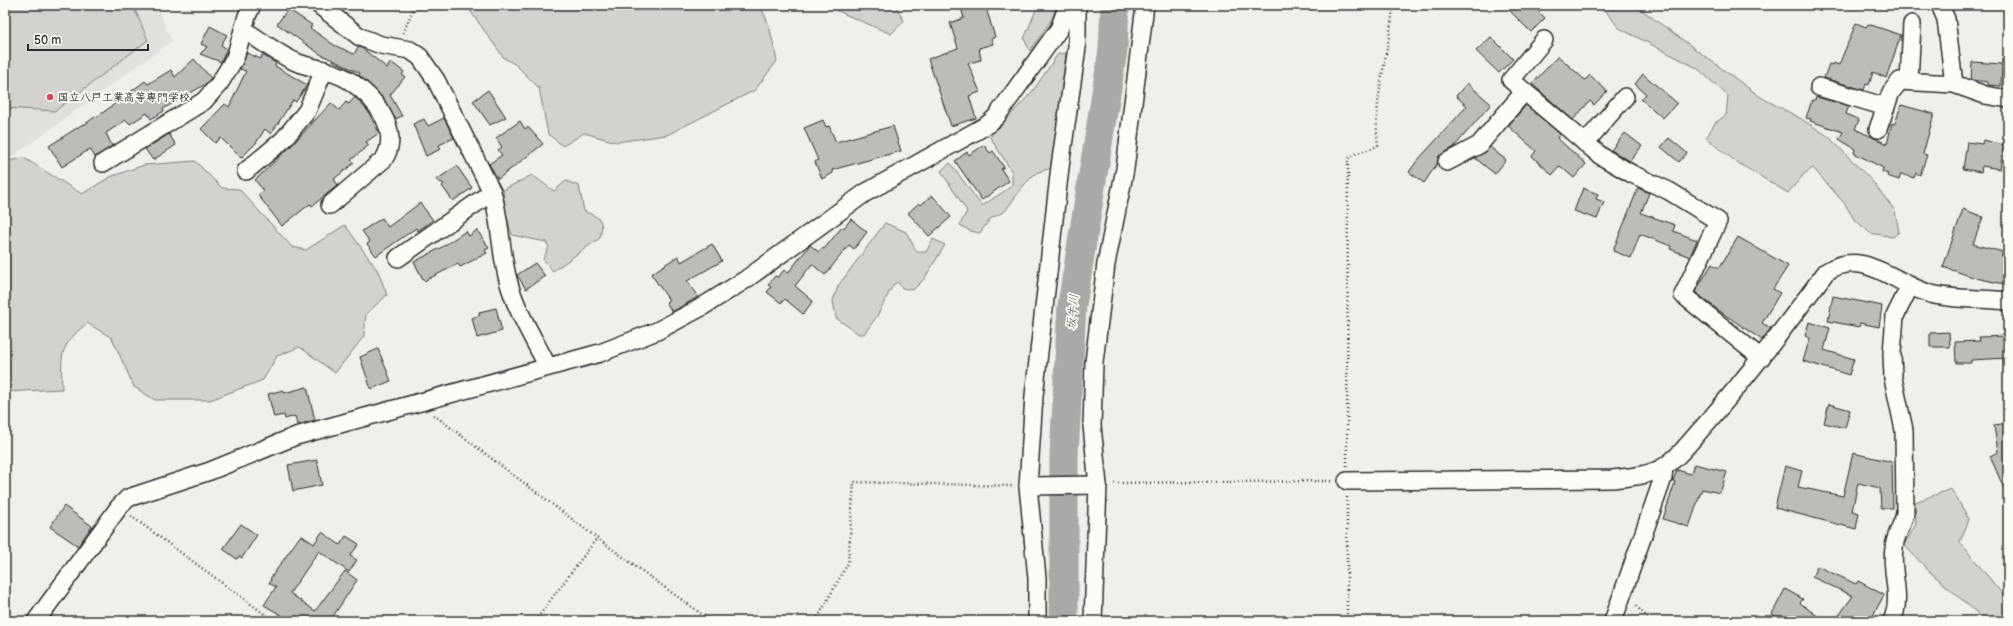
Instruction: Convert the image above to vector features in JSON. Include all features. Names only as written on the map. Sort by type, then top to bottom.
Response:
[{"type":"street","points":[[103,163],[204,101],[219,84],[235,58],[244,30],[246,16],[252,5]]},
{"type":"street","points":[[319,5],[360,37],[381,45],[400,47],[410,50],[420,57],[436,80],[492,192],[498,210],[501,248],[509,282],[519,310],[548,367]]},
{"type":"street","points":[[36,621],[119,506],[128,498],[210,471],[296,436],[600,353],[657,332],[700,308],[745,280],[865,193],[987,125],[996,117],[1059,28],[1068,5]]},
{"type":"street","points":[[1037,621],[1034,396],[1060,167],[1077,47],[1077,5]]},
{"type":"street","points":[[1094,621],[1092,426],[1094,362],[1106,264],[1125,169],[1145,5]]},
{"type":"street","points":[[1940,5],[1946,19],[1954,84]]},
{"type":"street","points":[[1909,81],[1912,24]]},
{"type":"street","points":[[244,30],[295,62],[324,70],[350,81],[380,109],[389,130],[390,150],[384,159],[330,205]]},
{"type":"street","points":[[1544,40],[1511,80],[1601,156],[1632,174],[1669,191],[1718,221],[1683,295],[1761,358]]},
{"type":"street","points":[[246,171],[283,140],[307,111],[324,70]]},
{"type":"street","points":[[1878,129],[1895,85],[1900,81],[1954,84],[1985,95],[2008,99]]},
{"type":"street","points":[[1819,87],[1886,107]]},
{"type":"street","points":[[1447,162],[1479,145],[1524,92]]},
{"type":"street","points":[[1585,143],[1625,97]]},
{"type":"street","points":[[398,258],[492,192]]},
{"type":"street","points":[[1347,481],[1612,479],[1653,472],[1664,467],[1676,456],[1761,358],[1826,272],[1837,264],[1853,262],[1869,266],[1910,286],[1932,294],[2008,301]]},
{"type":"street","points":[[1892,621],[1897,611],[1898,598],[1893,550],[1896,538],[1904,523],[1906,513],[1904,430],[1893,378],[1893,346],[1895,316],[1910,286]]},
{"type":"street","points":[[1613,621],[1663,478],[1664,467]]},
{"type":"street","points":[[1036,486],[1092,485]]},
{"type":"path","points":[[400,47],[405,27],[415,5]]},
{"type":"path","points":[[1347,621],[1348,159],[1352,155],[1371,150],[1378,145],[1379,99],[1391,33],[1393,5]]},
{"type":"path","points":[[418,403],[597,538],[711,621]]},
{"type":"path","points":[[1092,485],[1120,482],[1347,481]]},
{"type":"path","points":[[816,621],[848,563],[854,482],[1036,486]]},
{"type":"path","points":[[119,506],[274,621]]},
{"type":"path","points":[[535,621],[597,538]]},
{"type":"shaded area","name":"国立八戸工業高等専門学校","points":[[5,5],[156,5],[172,41],[12,157],[5,154]]},
{"type":"shaded area","name":"国立八戸工業高等専門学校","points":[[5,5],[133,5],[148,40],[55,111],[5,108]]},
{"type":"shaded area","points":[[466,5],[760,5],[769,25],[777,61],[755,90],[667,135],[616,142],[584,133],[563,146],[548,134],[539,88],[516,65],[504,58]]},
{"type":"shaded area","points":[[833,5],[895,5],[904,21],[891,34],[833,9]]},
{"type":"shaded area","points":[[1038,5],[1057,5],[1052,19],[1030,51],[1024,39]]},
{"type":"shaded area","points":[[1601,5],[1635,5],[1762,98],[1798,117],[1828,136],[1872,181],[1895,211],[1899,232],[1893,237],[1870,233],[1854,219],[1845,204],[1813,168],[1804,174],[1788,193],[1735,161],[1706,138],[1715,123],[1726,115],[1728,96],[1697,68],[1619,28]]},
{"type":"shaded area","points":[[1066,53],[1055,160],[1051,168],[1036,173],[1024,185],[1005,211],[990,219],[980,233],[970,231],[960,225],[967,211],[941,171],[950,163],[982,206],[1012,186],[1012,172],[990,137],[1032,92],[1058,54]]},
{"type":"shaded area","points":[[24,158],[82,194],[110,177],[144,165],[195,161],[222,188],[239,189],[292,247],[306,250],[345,225],[378,271],[387,295],[366,314],[364,336],[335,373],[300,347],[277,356],[263,380],[210,400],[155,400],[134,387],[112,338],[87,323],[71,338],[64,352],[62,359],[62,389],[5,392],[5,160],[8,161]]},
{"type":"shaded area","points":[[532,175],[554,191],[566,181],[579,186],[584,211],[598,218],[602,226],[600,238],[553,271],[543,259],[549,247],[546,242],[512,235],[505,210],[503,190]]},
{"type":"shaded area","points":[[885,223],[906,232],[917,252],[926,252],[933,239],[945,245],[924,279],[913,290],[902,288],[898,282],[893,285],[877,316],[864,334],[859,334],[836,318],[833,301],[838,286]]},
{"type":"shaded area","points":[[1951,489],[1969,519],[1960,542],[2008,601],[2008,621],[1983,621],[1976,612],[1930,572],[1904,545],[1916,524],[1915,502]]},
{"type":"building","points":[[960,5],[985,5],[995,37],[991,39],[993,44],[979,48],[981,60],[968,63],[980,92],[969,96],[976,118],[951,126],[928,59],[958,48],[950,23],[964,18]]},
{"type":"building","points":[[1504,5],[1532,5],[1545,18],[1531,32]]},
{"type":"building","points":[[288,9],[312,25],[310,28],[334,45],[354,54],[358,47],[362,48],[387,68],[391,62],[404,72],[402,75],[405,77],[390,95],[402,116],[395,119],[384,99],[359,75],[360,73],[320,54],[277,24]]},
{"type":"building","points":[[1856,23],[1866,27],[1868,24],[1901,35],[1886,78],[1873,72],[1869,85],[1866,84],[1864,90],[1824,78],[1829,64],[1832,65],[1833,63],[1839,65]]},
{"type":"building","points":[[210,26],[227,35],[221,45],[227,49],[221,62],[200,54],[207,47],[201,44]]},
{"type":"building","points":[[1491,37],[1513,59],[1499,73],[1476,51]]},
{"type":"building","points":[[247,53],[261,59],[262,55],[264,56],[276,63],[275,66],[307,85],[296,102],[293,100],[271,134],[265,129],[256,143],[241,158],[221,138],[215,143],[201,129],[225,104],[229,107],[246,71],[240,69]]},
{"type":"building","points":[[1558,56],[1585,80],[1590,75],[1607,91],[1594,105],[1590,101],[1573,120],[1532,84]]},
{"type":"building","points":[[194,59],[211,78],[204,85],[163,109],[164,111],[151,119],[147,113],[130,124],[126,120],[106,133],[112,146],[95,157],[90,149],[62,167],[49,146],[96,116],[97,117],[145,81],[148,84],[171,70],[175,77]]},
{"type":"building","points":[[1972,62],[2002,64],[2001,86],[1988,85],[1988,82],[1971,80]]},
{"type":"building","points":[[1643,74],[1677,103],[1663,118],[1641,99],[1646,94],[1635,84]]},
{"type":"building","points":[[1467,83],[1491,104],[1453,148],[1439,156],[1437,164],[1424,183],[1409,172],[1417,161],[1467,106],[1456,96]]},
{"type":"building","points":[[488,90],[506,117],[490,125],[473,101]]},
{"type":"building","points":[[355,97],[368,111],[379,133],[366,142],[369,145],[351,160],[354,163],[334,179],[338,185],[312,206],[310,204],[282,226],[258,195],[264,191],[255,180],[291,146],[331,103],[339,110],[346,102],[349,104]]},
{"type":"building","points":[[1816,97],[1849,106],[1846,114],[1859,120],[1855,129],[1887,144],[1892,123],[1895,124],[1901,105],[1934,114],[1923,154],[1927,155],[1920,175],[1916,173],[1914,178],[1901,174],[1899,180],[1887,176],[1888,174],[1882,172],[1883,168],[1854,153],[1855,149],[1839,139],[1843,132],[1810,121],[1811,119],[1806,118],[1812,100],[1815,100]]},
{"type":"building","points":[[1526,105],[1560,134],[1557,138],[1586,164],[1574,178],[1560,166],[1552,175],[1532,156],[1536,151],[1508,126]]},
{"type":"building","points":[[444,118],[454,138],[439,145],[441,149],[426,156],[413,124],[424,119],[428,126]]},
{"type":"building","points":[[823,120],[826,127],[829,126],[836,142],[893,126],[901,151],[832,170],[833,173],[822,179],[815,162],[818,160],[804,128]]},
{"type":"building","points":[[520,121],[525,129],[528,127],[543,144],[498,179],[489,164],[502,155],[498,150],[502,147],[496,138]]},
{"type":"building","points":[[1625,133],[1642,146],[1630,161],[1611,150]]},
{"type":"building","points":[[169,134],[176,145],[153,160],[145,149]]},
{"type":"building","points":[[1669,138],[1687,153],[1679,162],[1661,147]]},
{"type":"building","points":[[1983,140],[2004,145],[2000,169],[1982,166],[1981,172],[1963,169],[1967,142],[1982,144]]},
{"type":"building","points":[[984,145],[990,153],[993,151],[1004,167],[1001,169],[1009,181],[982,200],[955,161],[967,152],[969,155]]},
{"type":"building","points":[[1490,147],[1506,160],[1495,174],[1475,158]]},
{"type":"building","points":[[457,166],[472,188],[453,201],[442,186],[444,184],[436,180]]},
{"type":"building","points":[[1583,188],[1598,194],[1596,199],[1604,202],[1597,219],[1574,211]]},
{"type":"building","points":[[1638,188],[1649,193],[1641,213],[1675,225],[1673,231],[1697,240],[1690,257],[1670,249],[1671,246],[1640,234],[1631,258],[1613,251]]},
{"type":"building","points":[[932,195],[951,217],[929,236],[908,213],[919,203],[921,205]]},
{"type":"building","points":[[420,203],[433,220],[418,231],[416,228],[376,256],[367,244],[370,242],[362,231],[382,218],[388,227]]},
{"type":"building","points":[[1963,209],[1983,217],[1973,244],[2003,252],[2001,257],[2008,259],[2008,285],[1976,278],[1943,267]]},
{"type":"building","points":[[851,219],[867,232],[854,249],[849,245],[825,275],[812,264],[795,286],[813,301],[803,314],[785,299],[781,303],[767,292],[771,287],[768,285],[775,276],[778,277],[784,270],[788,273],[810,245],[819,252],[822,248],[824,249],[842,227],[844,228]]},
{"type":"building","points":[[477,230],[489,248],[485,250],[487,253],[460,267],[458,264],[424,281],[414,262],[442,247],[466,231],[469,236]]},
{"type":"building","points":[[1738,237],[1788,266],[1773,289],[1780,293],[1762,323],[1771,328],[1762,340],[1718,310],[1695,292],[1712,264],[1719,268]]},
{"type":"building","points":[[712,244],[722,261],[687,281],[698,297],[672,312],[666,302],[669,300],[651,274],[678,256],[681,262]]},
{"type":"building","points":[[535,263],[545,276],[526,289],[517,275]]},
{"type":"building","points":[[1833,296],[1882,306],[1879,327],[1860,323],[1859,327],[1828,321]]},
{"type":"building","points":[[496,308],[502,331],[477,338],[472,318],[480,315],[479,312]]},
{"type":"building","points":[[1809,322],[1830,328],[1824,350],[1854,359],[1849,375],[1803,361],[1810,338],[1805,336]]},
{"type":"building","points":[[1949,332],[1950,347],[1930,347],[1930,333]]},
{"type":"building","points":[[2008,336],[2008,358],[1971,360],[1971,363],[1956,363],[1955,342],[1980,341],[1979,337]]},
{"type":"building","points":[[378,349],[391,381],[371,389],[360,357]]},
{"type":"building","points":[[307,387],[315,420],[297,425],[295,416],[285,419],[284,415],[274,417],[268,394],[283,390],[284,393]]},
{"type":"building","points":[[1829,404],[1850,410],[1845,428],[1824,423]]},
{"type":"building","points":[[2008,423],[2008,498],[1990,456],[1998,452],[1994,425]]},
{"type":"building","points":[[1853,453],[1892,462],[1893,508],[1881,508],[1880,488],[1858,483],[1852,511],[1859,513],[1856,529],[1775,508],[1785,466],[1802,471],[1798,487],[1843,496]]},
{"type":"building","points":[[317,460],[322,485],[293,491],[288,465]]},
{"type":"building","points":[[1694,464],[1727,472],[1720,493],[1702,489],[1689,527],[1663,519],[1675,482],[1673,481],[1677,470],[1691,474]]},
{"type":"building","points":[[64,506],[92,526],[78,546],[50,527]]},
{"type":"building","points":[[241,524],[257,535],[242,558],[239,556],[237,559],[223,549]]},
{"type":"building","points":[[322,532],[340,545],[346,536],[359,544],[350,556],[357,560],[349,572],[319,551],[290,593],[315,611],[345,571],[357,580],[330,621],[291,621],[264,605],[276,587],[269,583],[271,580],[270,579],[301,535],[314,544]]},
{"type":"building","points":[[1817,566],[1856,584],[1858,581],[1884,595],[1870,621],[1835,621],[1853,596],[1812,577]]},
{"type":"building","points":[[1785,589],[1803,599],[1800,603],[1824,621],[1784,621],[1772,614]]},
{"type":"waterway","name":"坂牛川","points":[[1064,621],[1064,456],[1072,305],[1113,50],[1115,5]]},
{"type":"place","name":"国立八戸工業高等専門学校","points":[[50,97]]}]
